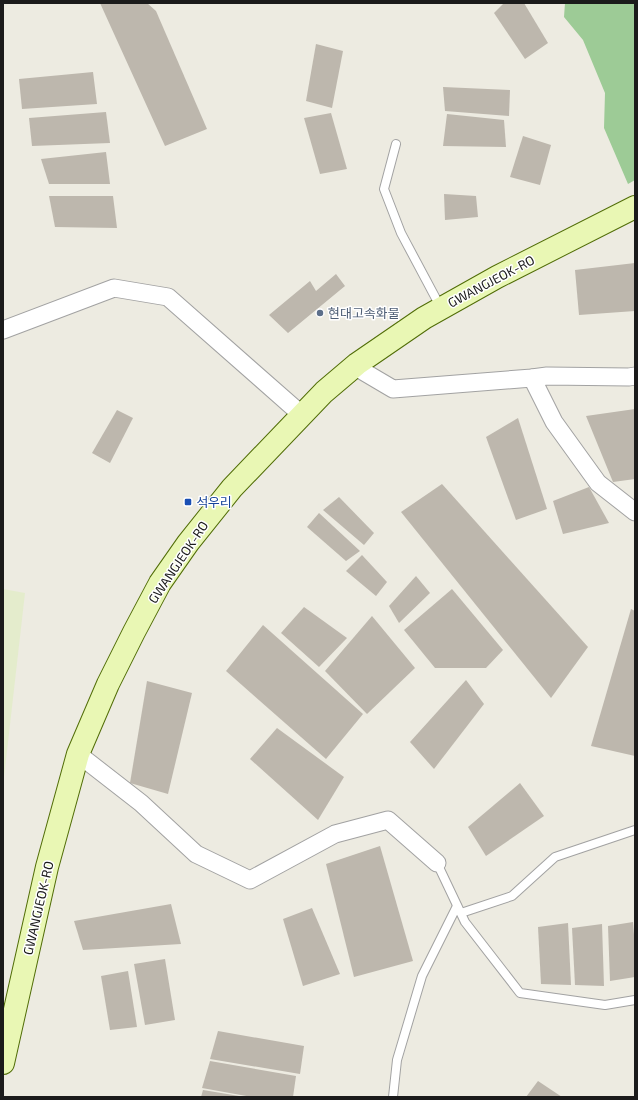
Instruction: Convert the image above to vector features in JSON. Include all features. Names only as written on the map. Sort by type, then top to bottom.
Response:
[{"type":"main road","name":"GWANGJEOK-RO","points":[[3,1063],[47,867],[78,754],[108,684],[134,632],[160,583],[188,543],[232,488],[324,392],[354,366],[441,308],[497,277],[635,207]]},
{"type":"street","points":[[3,330],[114,288],[168,297],[302,415]]},
{"type":"street","points":[[354,366],[393,389],[547,376],[635,376]]},
{"type":"street","points":[[532,378],[554,422],[598,483],[635,512]]},
{"type":"street","points":[[78,754],[141,803],[196,854],[250,880],[335,834],[388,820],[437,864]]},
{"type":"lane","points":[[396,144],[384,189],[401,233],[441,308]]},
{"type":"lane","points":[[393,1097],[397,1060],[422,976],[459,909],[512,896],[555,857],[635,830]]},
{"type":"lane","points":[[437,864],[465,922],[520,993],[605,1005],[635,1000]]},
{"type":"green space","points":[[565,3],[635,3],[635,180],[628,184],[604,128],[605,93],[583,40],[564,17]]},
{"type":"green space","points":[[3,589],[25,593],[3,786]]},
{"type":"building","points":[[100,3],[147,3],[156,11],[207,129],[165,146]]},
{"type":"building","points":[[504,3],[524,3],[548,43],[525,59],[494,13]]},
{"type":"building","points":[[316,44],[343,51],[332,108],[306,101]]},
{"type":"building","points":[[93,72],[97,104],[22,109],[19,79]]},
{"type":"building","points":[[443,87],[510,90],[509,116],[445,111]]},
{"type":"building","points":[[106,112],[110,143],[32,146],[29,118]]},
{"type":"building","points":[[331,113],[347,169],[320,174],[304,118]]},
{"type":"building","points":[[447,114],[504,120],[506,147],[443,146]]},
{"type":"building","points":[[523,136],[551,145],[540,185],[510,177]]},
{"type":"building","points":[[106,152],[110,184],[49,184],[41,159]]},
{"type":"building","points":[[444,194],[476,196],[478,217],[445,220]]},
{"type":"building","points":[[49,196],[113,196],[117,228],[55,227]]},
{"type":"building","points":[[635,263],[635,311],[579,315],[575,270]]},
{"type":"building","points":[[336,274],[345,286],[288,333],[269,315],[310,281],[316,291]]},
{"type":"building","points":[[635,409],[635,479],[613,482],[586,416]]},
{"type":"building","points":[[117,410],[133,418],[110,463],[92,453]]},
{"type":"building","points":[[518,418],[547,509],[516,520],[486,437]]},
{"type":"building","points":[[442,484],[588,647],[551,698],[401,512]]},
{"type":"building","points":[[589,487],[609,523],[563,534],[553,501]]},
{"type":"building","points":[[339,497],[374,533],[364,545],[323,510]]},
{"type":"building","points":[[319,513],[360,551],[346,561],[307,527]]},
{"type":"building","points":[[362,555],[387,582],[376,596],[346,571]]},
{"type":"building","points":[[416,576],[430,593],[399,623],[389,606]]},
{"type":"building","points":[[452,589],[503,650],[486,668],[435,668],[404,630]]},
{"type":"building","points":[[304,607],[347,638],[319,667],[281,633]]},
{"type":"building","points":[[631,609],[635,611],[635,756],[591,746]]},
{"type":"building","points":[[372,616],[415,668],[367,714],[325,671]]},
{"type":"building","points":[[263,625],[363,714],[326,759],[226,671]]},
{"type":"building","points":[[466,680],[484,704],[434,769],[410,742]]},
{"type":"building","points":[[147,681],[192,693],[168,794],[130,783]]},
{"type":"building","points":[[277,728],[344,777],[318,820],[250,759]]},
{"type":"building","points":[[520,783],[544,816],[486,856],[468,827]]},
{"type":"building","points":[[380,846],[413,961],[354,977],[326,864]]},
{"type":"building","points":[[171,904],[181,944],[83,950],[74,921]]},
{"type":"building","points":[[312,908],[340,974],[303,986],[283,919]]},
{"type":"building","points":[[633,922],[635,977],[610,981],[608,926]]},
{"type":"building","points":[[568,923],[571,985],[541,984],[538,927]]},
{"type":"building","points":[[602,924],[604,986],[575,985],[572,928]]},
{"type":"building","points":[[165,959],[175,1020],[145,1025],[134,964]]},
{"type":"building","points":[[128,971],[137,1027],[110,1030],[101,976]]},
{"type":"building","points":[[218,1031],[304,1046],[300,1074],[210,1059]]},
{"type":"building","points":[[210,1061],[296,1076],[293,1097],[252,1097],[202,1088]]},
{"type":"building","points":[[538,1081],[562,1097],[526,1097]]},
{"type":"building","points":[[203,1090],[239,1096],[239,1097],[201,1097]]},
{"type":"place","name":"현대고속화물","points":[[320,313]]},
{"type":"place","name":"석우리","points":[[188,502]]}]
